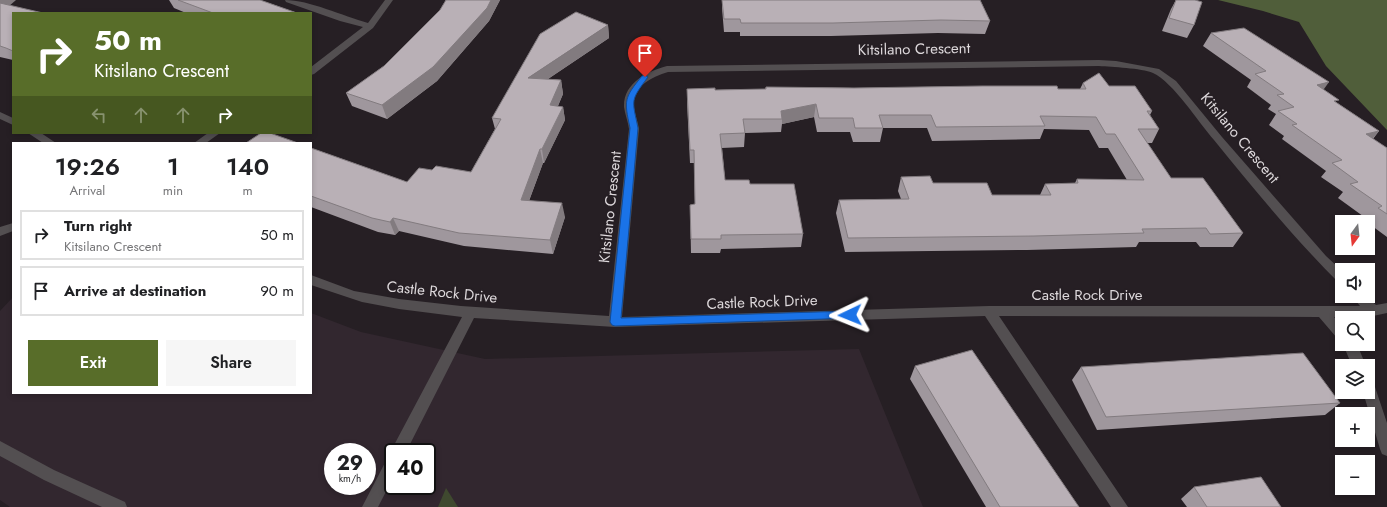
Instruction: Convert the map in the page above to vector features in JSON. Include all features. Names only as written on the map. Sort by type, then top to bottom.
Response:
[{"type":"street","points":[[289,0],[343,19],[370,26]]},
{"type":"street","points":[[312,71],[370,26],[389,0]]},
{"type":"street","name":"Kitsilano Crescent","points":[[615,322],[634,128],[629,104],[633,92],[645,77],[667,69],[1099,63],[1116,64],[1156,71],[1173,83],[1218,139],[1335,272]]},
{"type":"street","points":[[0,115],[12,121]]},
{"type":"street","points":[[35,134],[49,142]]},
{"type":"street","points":[[201,142],[214,134]]},
{"type":"street","points":[[0,232],[12,227]]},
{"type":"street","name":"Castle Rock Drive","points":[[312,280],[368,299],[470,313],[559,317],[615,322],[990,311],[1269,310],[1335,312]]},
{"type":"street","points":[[1365,303],[1373,311]]},
{"type":"street","name":"Castle Rock Drive","points":[[1373,311],[1387,308]]},
{"type":"street","points":[[990,311],[1120,507]]},
{"type":"street","points":[[1322,312],[1335,326]]},
{"type":"street","points":[[402,443],[470,313]]},
{"type":"street","points":[[1373,399],[1387,449]]},
{"type":"street","points":[[0,448],[49,476],[119,507]]},
{"type":"street","points":[[370,507],[384,480]]},
{"type":"shaded area","points":[[12,298],[12,394],[312,394],[312,313],[361,332],[485,359],[859,349],[923,507],[10,507],[0,500],[0,311]]},
{"type":"green space","points":[[1218,0],[1387,0],[1387,130],[1326,66],[1299,22]]},
{"type":"green space","points":[[446,488],[458,507],[438,507]]},
{"type":"building","points":[[178,0],[260,0],[294,12],[210,12]]},
{"type":"building","points":[[446,0],[491,0],[487,8],[433,67],[382,105],[346,93],[384,66],[440,10]]},
{"type":"building","points":[[722,0],[980,0],[990,21],[941,20],[833,23],[741,23],[740,19],[724,19]]},
{"type":"building","points":[[1176,0],[1195,0],[1202,2],[1194,25],[1169,18]]},
{"type":"building","points":[[0,3],[39,12],[12,12],[12,51],[0,46]]},
{"type":"building","points":[[576,12],[608,25],[528,78],[561,80],[550,105],[563,107],[542,149],[540,149],[521,200],[562,203],[550,240],[459,233],[393,218],[390,222],[372,218],[312,196],[312,148],[407,182],[419,168],[432,170],[436,166],[471,172],[501,119],[492,118],[540,34]]},
{"type":"building","points":[[1244,28],[1329,82],[1317,85],[1339,100],[1334,101],[1379,131],[1366,134],[1387,148],[1387,214],[1378,208],[1382,206],[1350,184],[1358,182],[1332,163],[1342,160],[1292,125],[1297,124],[1278,111],[1294,107],[1277,95],[1284,94],[1255,74],[1266,71],[1211,33]]},
{"type":"building","points":[[1099,73],[1109,86],[1135,86],[1152,111],[1147,111],[1159,129],[1138,129],[1171,178],[1203,178],[1243,233],[1210,234],[1206,228],[1142,229],[1144,233],[848,238],[839,200],[909,199],[901,177],[930,176],[933,183],[987,183],[992,195],[1051,195],[1045,184],[1078,183],[1077,179],[1144,180],[1115,134],[1106,134],[1096,117],[1040,116],[1045,126],[936,127],[931,115],[879,115],[883,128],[855,128],[853,118],[819,118],[816,104],[781,111],[782,119],[743,119],[745,133],[720,134],[725,180],[749,180],[750,184],[794,184],[803,234],[721,235],[721,239],[691,239],[690,205],[695,204],[694,150],[690,150],[687,89],[766,89],[766,87],[854,88],[1057,86],[1058,89],[1086,89],[1083,83]]},
{"type":"building","points":[[260,134],[273,134],[295,142],[248,142]]},
{"type":"building","points":[[972,350],[1079,507],[1000,507],[915,366]]},
{"type":"building","points":[[1303,353],[1335,396],[1335,399],[1337,399],[1340,403],[1106,417],[1081,367]]},
{"type":"building","points":[[1261,477],[1281,507],[1207,507],[1194,487]]},
{"type":"route","points":[[645,77],[633,92],[629,104],[634,128],[615,322],[850,315]]}]
